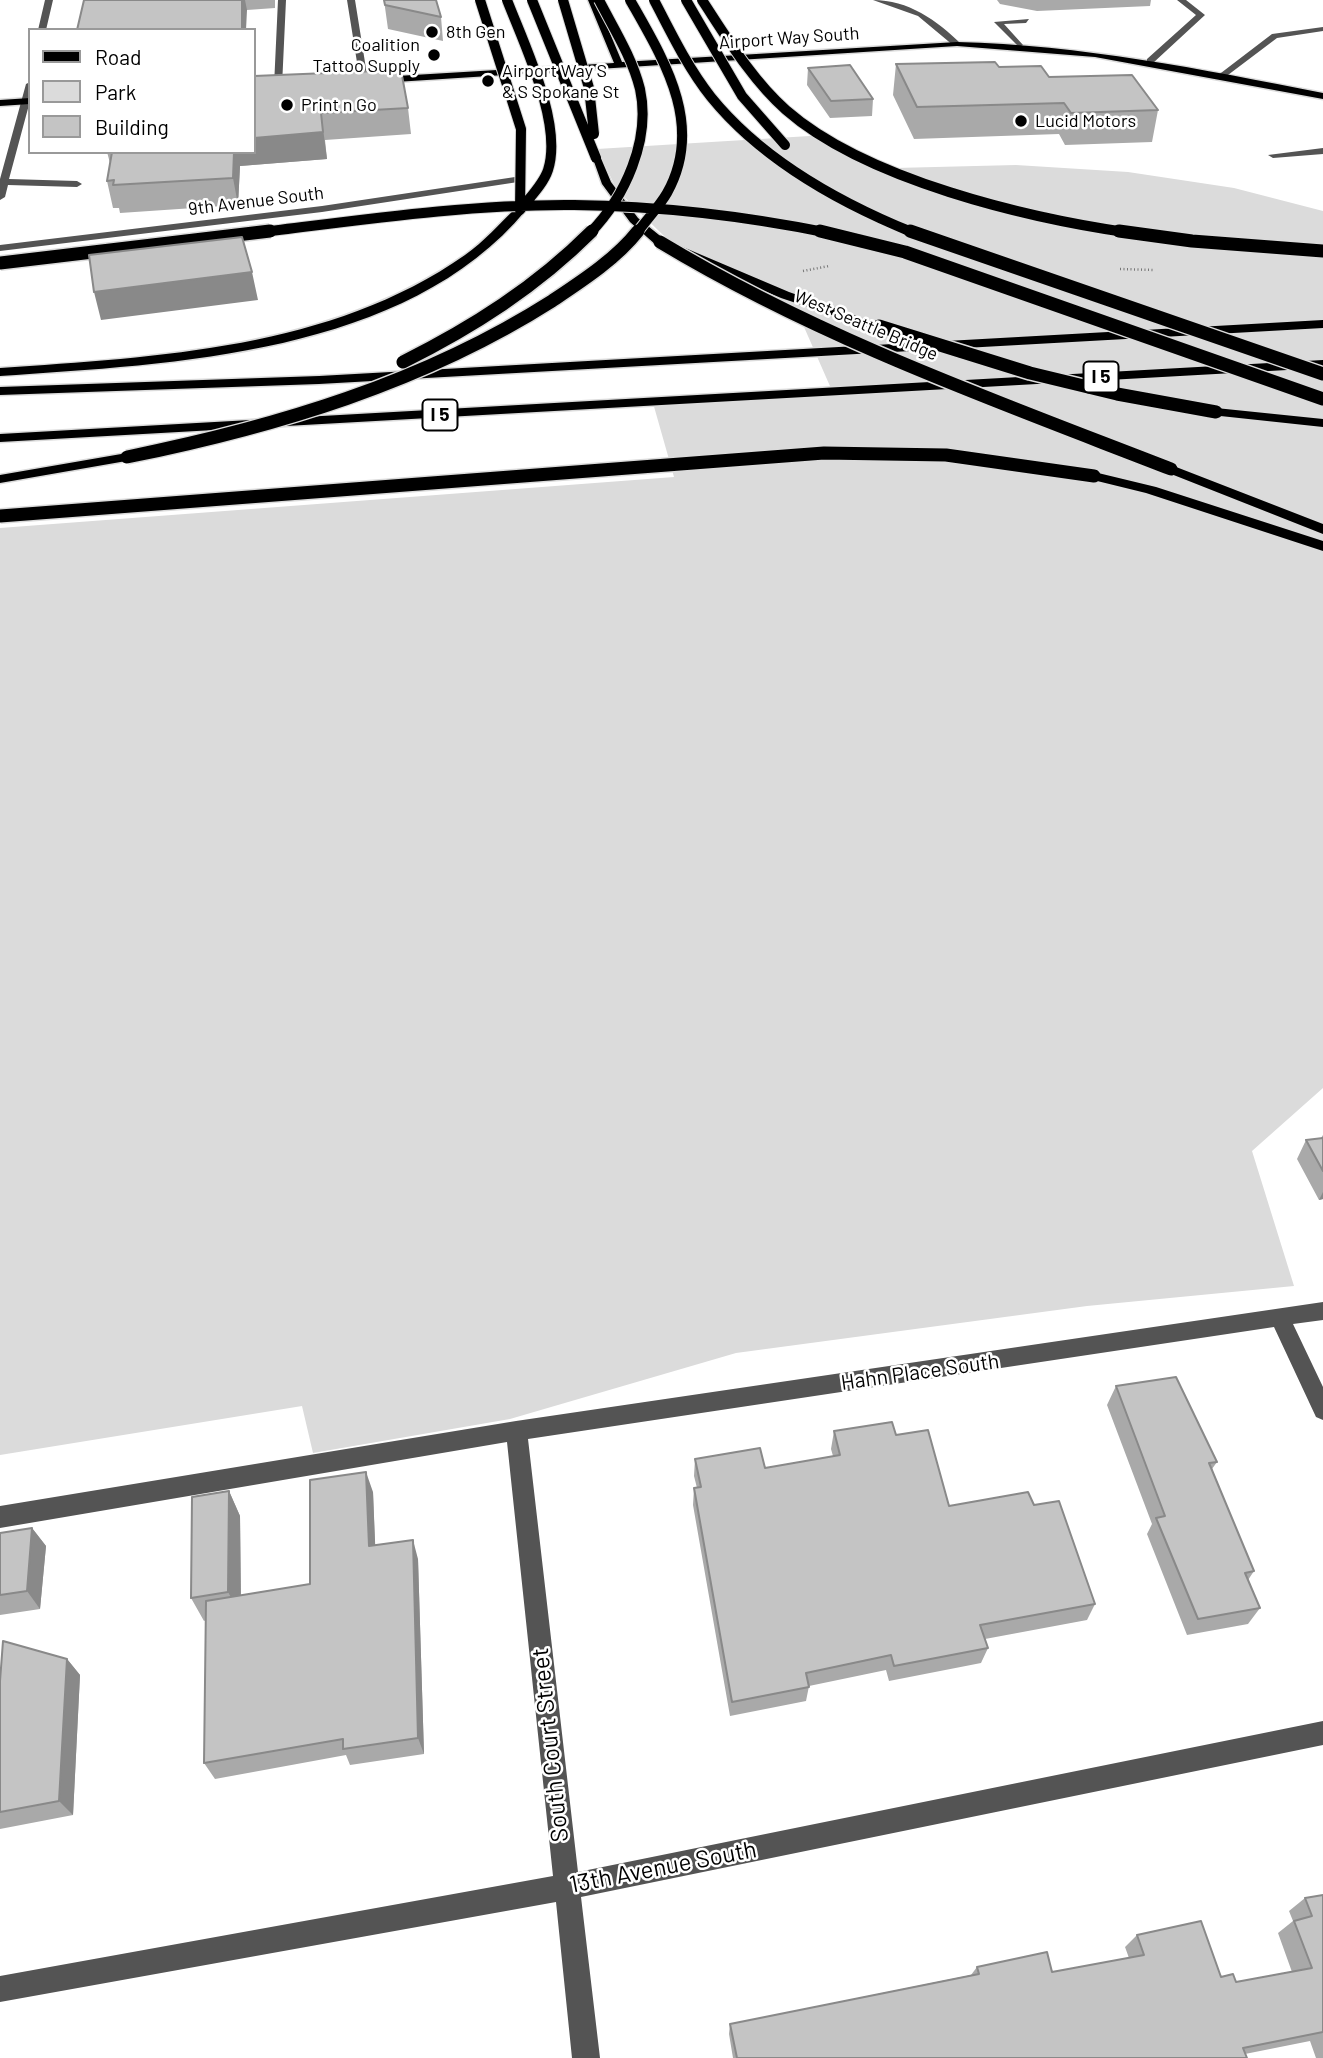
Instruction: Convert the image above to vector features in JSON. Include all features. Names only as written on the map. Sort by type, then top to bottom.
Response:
[{"type":"highway","points":[[480,0],[521,129],[520,210]]},
{"type":"highway","points":[[0,372],[197,354],[326,324],[374,308],[451,272],[482,250],[520,210],[548,170],[552,139],[546,113],[507,0]]},
{"type":"highway","name":"West Seattle Bridge","points":[[532,0],[606,182],[634,220],[660,242],[712,276],[820,328],[1323,529]]},
{"type":"highway","points":[[563,0],[589,88],[596,158]]},
{"type":"highway","points":[[127,457],[286,409],[399,364],[482,320],[565,257],[612,205],[630,172],[642,131],[642,105],[637,80],[599,0]]},
{"type":"highway","points":[[0,479],[127,457],[275,422],[398,379],[510,327],[572,289],[635,235],[667,190],[684,143],[683,114],[676,93],[630,0]]},
{"type":"highway","points":[[654,0],[694,74],[720,106],[744,131],[820,187],[925,240],[1101,297],[1323,374]]},
{"type":"highway","points":[[686,0],[728,74],[765,128],[797,155]]},
{"type":"highway","points":[[702,0],[777,101],[797,119],[836,143],[893,169],[944,188],[1028,212],[1118,231],[1238,247],[1323,251]]},
{"type":"highway","points":[[826,175],[938,235],[1101,297]]},
{"type":"highway","points":[[0,263],[448,210],[574,205],[697,212],[847,236],[905,252],[1323,399]]},
{"type":"highway","points":[[660,242],[816,306],[1030,373],[1118,394],[1216,412],[1323,423]]},
{"type":"highway","name":"I 5","points":[[0,391],[319,380],[1323,324]]},
{"type":"highway","name":"I 5","points":[[0,438],[1323,365]]},
{"type":"highway","points":[[0,516],[852,452],[911,453],[992,459],[1094,475],[1151,490],[1323,546]]},
{"type":"main road","points":[[592,0],[619,65]]},
{"type":"main road","name":"Airport Way South","points":[[351,81],[957,44],[1080,50],[1150,61],[1323,96]]},
{"type":"main road","points":[[266,87],[290,85]]},
{"type":"main road","points":[[0,103],[28,101]]},
{"type":"street","points":[[42,28],[48,0]]},
{"type":"street","points":[[278,86],[282,0]]},
{"type":"street","points":[[351,0],[364,80]]},
{"type":"street","points":[[877,0],[921,14],[957,44]]},
{"type":"street","points":[[1150,61],[1201,15],[1181,0]]},
{"type":"street","points":[[1019,45],[998,22],[1026,21]]},
{"type":"street","points":[[1222,76],[1275,36],[1323,29]]},
{"type":"street","points":[[0,197],[2,182],[28,101]]},
{"type":"street","points":[[16,136],[28,136]]},
{"type":"street","points":[[1273,155],[1323,151]]},
{"type":"street","name":"9th Avenue South","points":[[0,248],[322,209],[515,180]]},
{"type":"street","points":[[2,182],[77,184]]},
{"type":"street","name":"Hahn Place South","points":[[0,1517],[516,1431],[1323,1311]]},
{"type":"street","points":[[1280,1318],[1323,1410]]},
{"type":"street","name":"South Court Street","points":[[516,1431],[586,2058]]},
{"type":"street","name":"13th Avenue South","points":[[0,1989],[566,1887],[1323,1733]]},
{"type":"green space","points":[[826,135],[895,168],[1016,165],[1128,172],[1234,188],[1323,211],[1323,1088],[1252,1151],[1294,1286],[1087,1306],[736,1353],[510,1419],[313,1453],[302,1406],[0,1455],[0,528],[674,477],[653,403],[833,393],[797,311],[725,276],[663,235],[617,190],[597,149]]},
{"type":"building","points":[[84,0],[242,0],[242,28],[77,28]]},
{"type":"building","points":[[384,0],[436,0],[441,17],[385,5]]},
{"type":"building","points":[[995,62],[999,67],[1041,66],[1049,77],[1132,75],[1158,110],[1071,113],[1064,103],[917,107],[896,64]]},
{"type":"building","points":[[850,65],[873,99],[831,101],[808,68]]},
{"type":"building","points":[[401,70],[408,108],[321,113],[323,132],[256,138],[256,76]]},
{"type":"building","points":[[112,154],[234,154],[233,178],[113,185],[114,180],[107,181]]},
{"type":"building","points":[[242,237],[252,272],[94,292],[89,255]]},
{"type":"building","points":[[1323,1138],[1323,1171],[1306,1140]]},
{"type":"building","points":[[1176,1377],[1217,1462],[1209,1463],[1254,1571],[1245,1573],[1260,1608],[1198,1619],[1156,1518],[1165,1516],[1116,1386]]},
{"type":"building","points":[[892,1422],[896,1435],[928,1430],[949,1506],[1028,1492],[1034,1505],[1059,1501],[1095,1604],[980,1625],[988,1648],[894,1666],[891,1655],[806,1673],[809,1687],[732,1702],[694,1488],[701,1487],[695,1459],[760,1448],[765,1468],[840,1455],[834,1431]]},
{"type":"building","points":[[366,1472],[369,1546],[413,1540],[418,1738],[343,1749],[343,1739],[204,1763],[206,1601],[310,1584],[310,1480]]},
{"type":"building","points":[[229,1491],[228,1592],[191,1598],[192,1497]]},
{"type":"building","points":[[32,1528],[27,1591],[0,1595],[0,1533]]},
{"type":"building","points":[[3,1641],[67,1659],[59,1801],[0,1812],[0,1681]]},
{"type":"building","points":[[1323,1895],[1323,2032],[1243,2048],[1247,2058],[737,2058],[730,2024],[979,1974],[977,1967],[1047,1952],[1052,1972],[1144,1955],[1137,1935],[1201,1921],[1221,1977],[1233,1974],[1236,1982],[1312,1968],[1294,1921],[1312,1916],[1305,1898]]},
{"type":"place","name":"8th Gen","points":[[432,32]]},
{"type":"place","name":"Coalition Tattoo Supply","points":[[434,55]]},
{"type":"place","name":"Airport Way S & S Spokane St","points":[[488,81]]},
{"type":"place","name":"Print n Go","points":[[287,105]]},
{"type":"place","name":"Lucid Motors","points":[[1021,121]]}]
